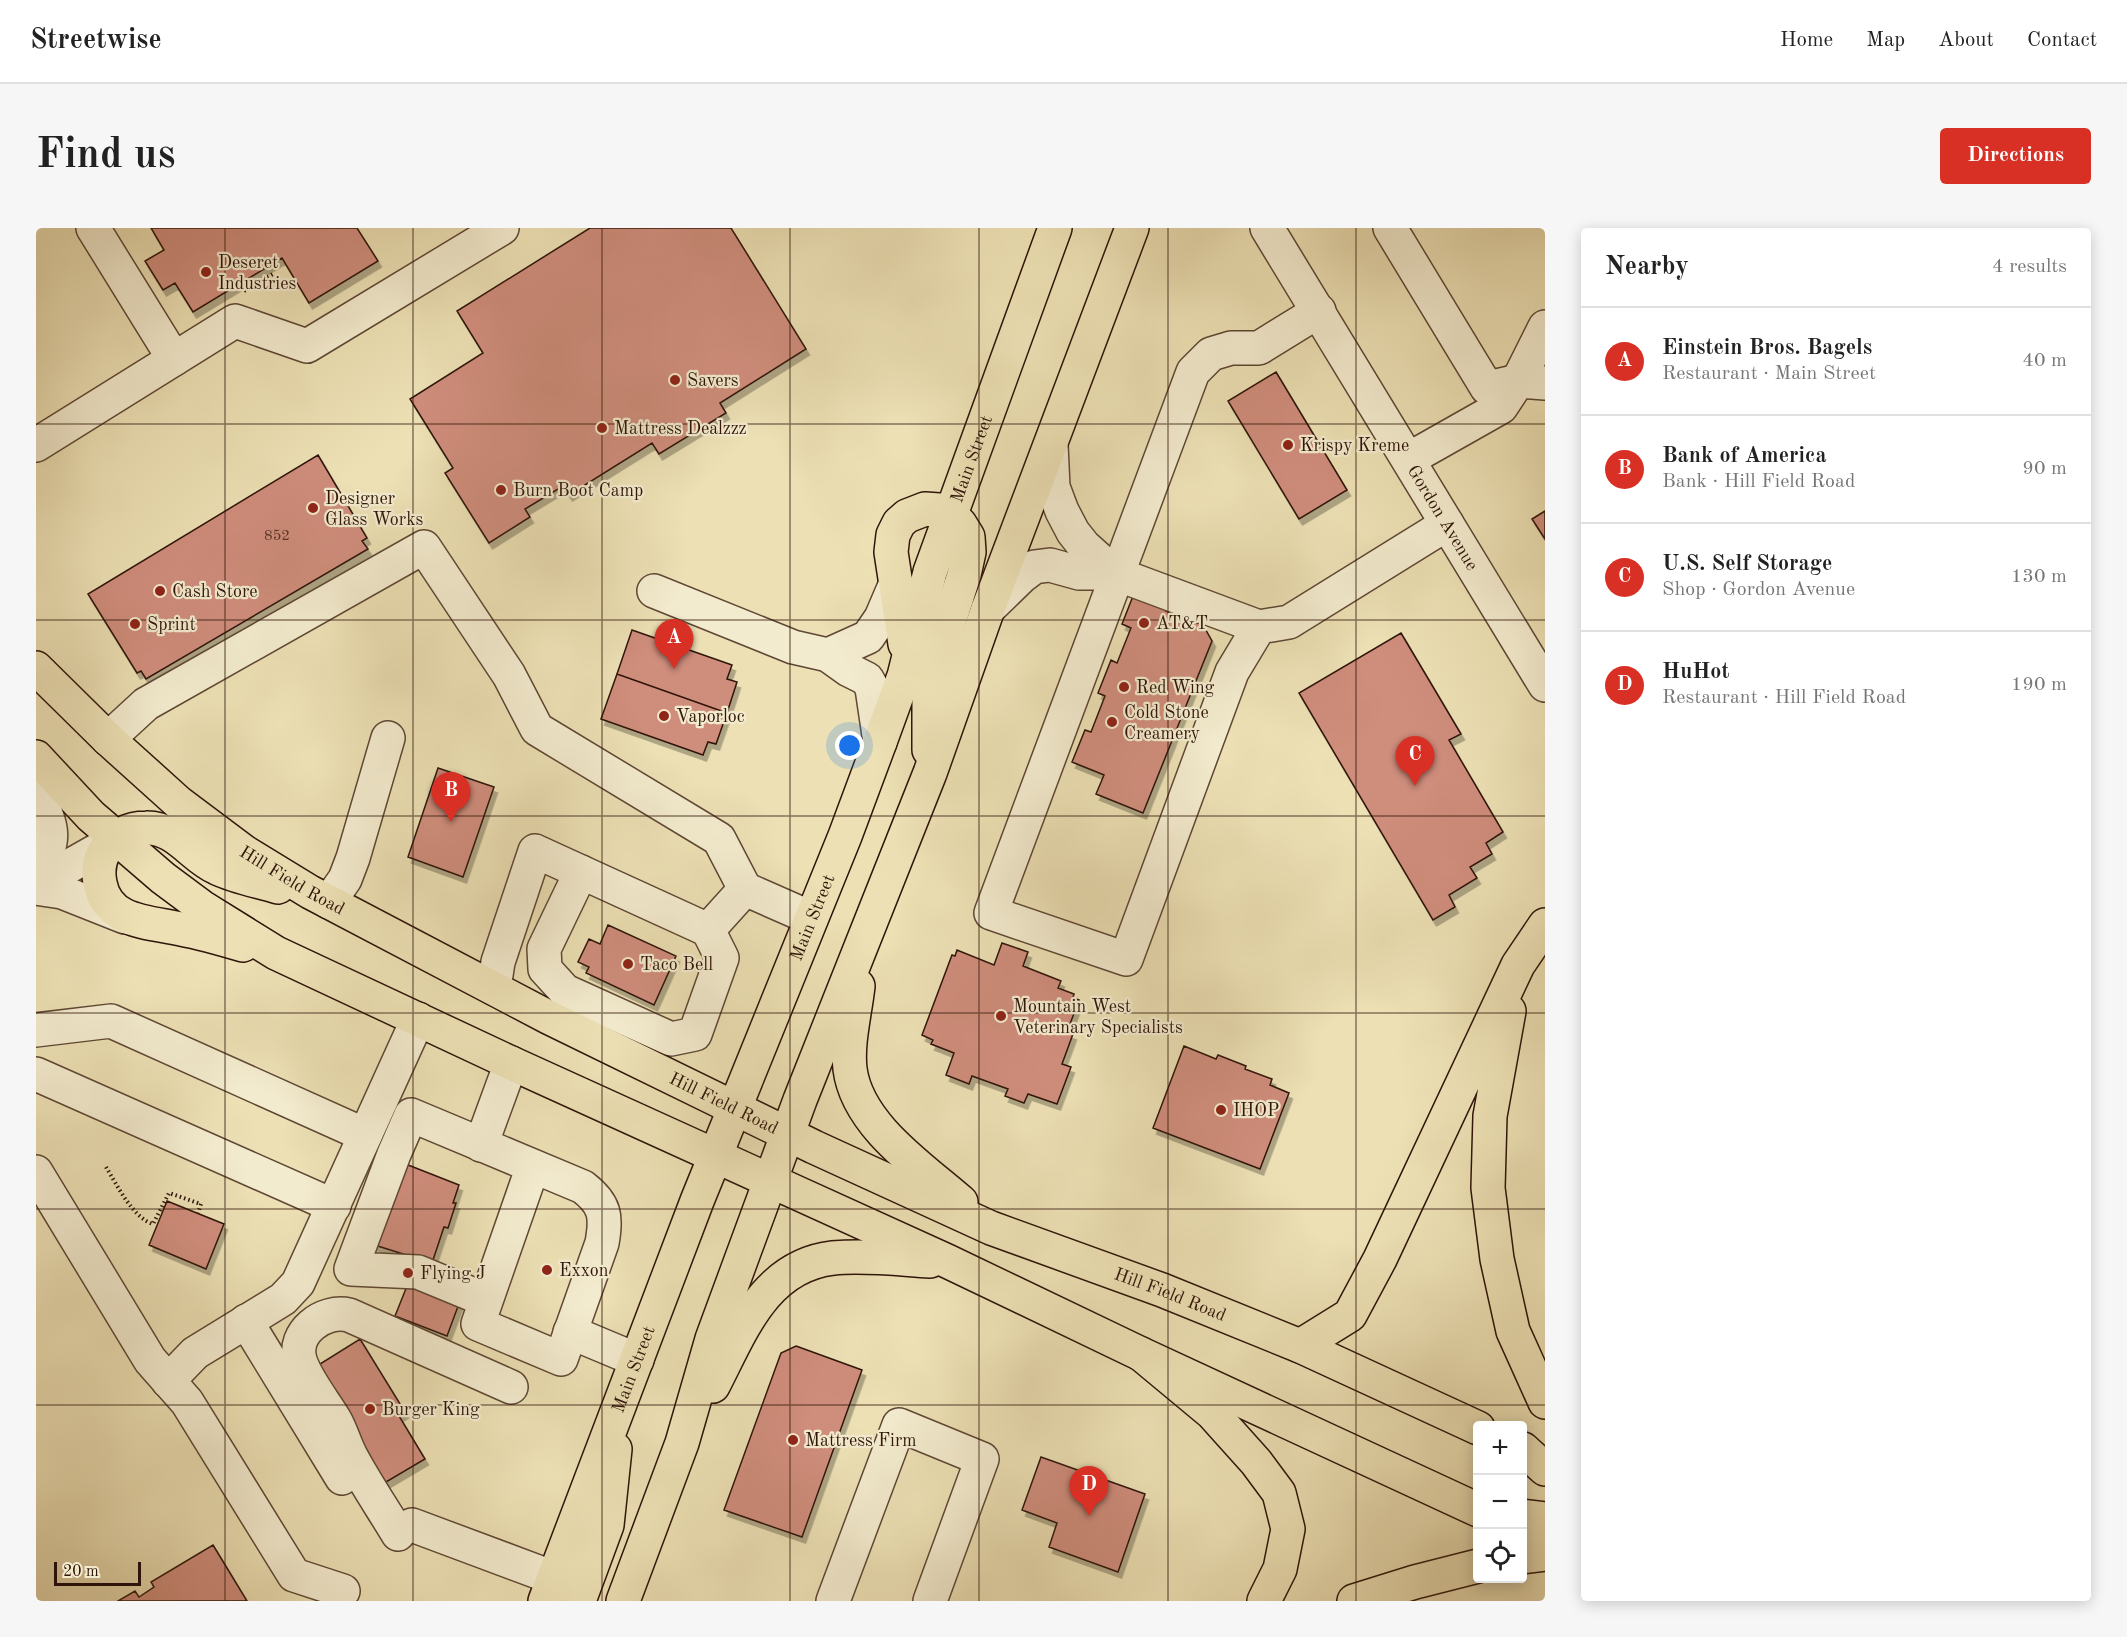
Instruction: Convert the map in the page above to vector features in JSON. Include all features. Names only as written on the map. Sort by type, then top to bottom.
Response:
[{"type":"main road","name":"Main Street","points":[[549,1589],[715,1156],[880,742],[904,676],[930,572],[1055,228]]},
{"type":"main road","points":[[625,1598],[682,1443],[712,1339],[770,1182],[930,773],[988,609],[1132,228]]},
{"type":"main road","points":[[904,676],[904,631],[891,547],[893,536],[899,523],[907,516],[925,509],[950,514],[965,530],[969,552],[964,575],[929,684],[930,773]]},
{"type":"main road","name":"Hill Field Road","points":[[36,668],[108,740],[179,803],[264,865],[329,902],[494,988],[735,1108],[991,1228],[1162,1290],[1300,1346],[1473,1426]]},
{"type":"main road","points":[[36,757],[114,841],[202,907],[276,953],[770,1182],[947,1261],[1141,1354],[1473,1508]]},
{"type":"main road","points":[[276,953],[125,917],[106,899],[99,881],[102,856],[122,834],[146,828],[162,830],[178,839],[216,868],[329,902]]},
{"type":"main road","points":[[1300,1346],[1350,1315],[1380,1259],[1518,965],[1545,925]]},
{"type":"main road","points":[[865,940],[850,1057],[850,1070],[856,1096],[868,1116],[886,1136],[991,1228]]},
{"type":"main road","points":[[1518,965],[1490,1116],[1488,1188],[1497,1259],[1513,1331],[1545,1401]]},
{"type":"main road","points":[[682,1443],[752,1312],[769,1290],[786,1276],[831,1258],[947,1261]]},
{"type":"main road","points":[[1141,1354],[1212,1413],[1256,1462],[1279,1493],[1288,1529],[1280,1569],[1264,1601]]},
{"type":"main road","points":[[579,1601],[607,1525],[619,1406]]},
{"type":"main road","points":[[1527,1451],[1545,1459]]},
{"type":"main road","points":[[1527,1453],[1545,1469]]},
{"type":"main road","points":[[1527,1517],[1545,1519]]},
{"type":"main road","points":[[1527,1532],[1545,1540]]},
{"type":"main road","points":[[1527,1556],[1545,1554]]},
{"type":"main road","points":[[1354,1601],[1414,1582],[1473,1567]]},
{"type":"street","points":[[93,228],[174,359]]},
{"type":"street","points":[[36,445],[235,321],[307,346],[502,228]]},
{"type":"street","name":"Gordon Avenue","points":[[1267,228],[1545,685]]},
{"type":"street","points":[[1390,228],[1486,388],[1532,382]]},
{"type":"street","points":[[1259,627],[1232,672],[1126,959],[991,914],[1115,573],[1193,372],[1211,354],[1231,348],[1259,348],[1319,311]]},
{"type":"street","points":[[1409,459],[1501,407],[1532,382],[1545,327]]},
{"type":"street","points":[[1051,445],[1053,487],[1073,532],[1084,546],[1115,573],[1259,627],[1289,622],[1447,524]]},
{"type":"street","points":[[108,740],[146,704],[424,547],[509,675],[537,729],[719,839],[745,889],[811,918]]},
{"type":"street","points":[[988,609],[1034,567],[1050,565],[1079,573],[1115,573]]},
{"type":"street","points":[[828,656],[868,637],[881,618],[897,583]]},
{"type":"street","points":[[654,591],[793,647],[828,656],[870,682],[880,742]]},
{"type":"street","points":[[329,902],[345,879],[354,858],[388,738]]},
{"type":"street","points":[[36,792],[48,816],[51,832],[48,853],[36,876]]},
{"type":"street","points":[[36,887],[114,841]]},
{"type":"street","points":[[494,988],[498,962],[535,851],[581,872],[708,930],[722,958],[695,1034],[671,1040],[565,991],[545,969],[544,949],[581,872]]},
{"type":"street","points":[[36,887],[62,892],[125,917]]},
{"type":"street","points":[[708,930],[745,889]]},
{"type":"street","points":[[168,1381],[195,1353],[283,1299],[302,1277],[418,1019]]},
{"type":"street","points":[[36,1030],[111,1021],[365,1135]]},
{"type":"street","points":[[482,1145],[511,1063]]},
{"type":"street","points":[[36,1074],[334,1206]]},
{"type":"street","points":[[351,1269],[411,1115],[583,1187],[596,1197],[604,1212],[605,1228],[602,1243],[561,1359],[478,1324],[532,1166]]},
{"type":"street","points":[[36,1172],[150,1360],[187,1402],[294,1575],[343,1591]]},
{"type":"street","points":[[312,1252],[351,1269],[418,1272],[486,1300]]},
{"type":"street","points":[[397,1534],[350,1456],[336,1423],[303,1367],[299,1353],[302,1339],[307,1331],[315,1322],[330,1314],[349,1315],[511,1387]]},
{"type":"street","points":[[246,1321],[397,1534],[549,1589]]},
{"type":"street","points":[[570,1332],[637,1360]]},
{"type":"street","points":[[834,1601],[899,1425],[982,1459],[930,1601]]},
{"type":"path","points":[[235,297],[273,274]]},
{"type":"path","points":[[106,1167],[135,1212],[146,1222],[153,1224],[169,1192],[201,1204],[198,1213]]},
{"type":"building","name":"Deseret Industries","points":[[151,228],[357,228],[378,261],[309,303],[282,258],[193,312],[175,283],[163,290],[145,261],[164,250]]},
{"type":"building","points":[[590,228],[731,228],[806,349],[720,403],[726,413],[659,454],[652,443],[569,495],[563,486],[525,509],[530,517],[489,543],[445,473],[453,468],[410,399],[483,353],[457,311]]},
{"type":"building","name":"Krispy Kreme","points":[[1276,372],[1347,490],[1299,519],[1228,401]]},
{"type":"building","points":[[318,455],[367,538],[362,541],[368,549],[146,679],[141,671],[137,673],[88,594]]},
{"type":"building","points":[[1545,511],[1545,539],[1532,519]]},
{"type":"building","points":[[1135,591],[1168,604],[1166,611],[1203,625],[1212,641],[1143,813],[1096,794],[1104,775],[1072,762],[1085,730],[1091,732],[1105,696],[1098,693],[1111,660],[1117,663],[1131,628],[1122,624]]},
{"type":"building","points":[[632,630],[732,665],[727,679],[737,682],[727,713],[617,674]]},
{"type":"building","points":[[1401,633],[1461,734],[1449,740],[1503,832],[1486,843],[1492,854],[1470,867],[1477,878],[1449,895],[1455,907],[1433,920],[1299,693]]},
{"type":"building","name":"Vaporloc","points":[[617,674],[727,713],[716,744],[708,742],[703,755],[601,719]]},
{"type":"building","points":[[438,768],[494,787],[463,877],[408,857]]},
{"type":"building","name":"Taco Bell","points":[[608,925],[676,956],[654,1005],[586,973],[589,967],[578,962],[589,939],[600,944]]},
{"type":"building","name":"Mountain West Veterinary Specialists","points":[[1002,943],[1028,952],[1023,966],[1061,981],[1058,988],[1074,994],[1073,998],[1079,1000],[1067,1032],[1073,1034],[1062,1064],[1071,1067],[1057,1104],[1028,1094],[1024,1103],[1005,1096],[1008,1089],[972,1076],[969,1084],[946,1075],[954,1053],[931,1044],[933,1040],[922,1035],[952,955],[955,956],[957,950],[994,965]]},
{"type":"building","name":"IHOP","points":[[1184,1046],[1216,1059],[1218,1055],[1246,1066],[1245,1069],[1272,1079],[1270,1085],[1289,1093],[1260,1169],[1153,1128]]},
{"type":"building","points":[[398,1161],[459,1185],[448,1228],[444,1227],[432,1263],[368,1243]]},
{"type":"building","points":[[167,1201],[224,1224],[206,1269],[149,1245]]},
{"type":"building","points":[[409,1281],[460,1301],[447,1336],[395,1316]]},
{"type":"building","name":"Burger King","points":[[360,1339],[405,1412],[399,1416],[425,1459],[381,1485],[312,1369]]},
{"type":"building","name":"Mattress Firm","points":[[796,1346],[862,1370],[802,1537],[724,1510],[781,1353]]},
{"type":"building","points":[[1041,1457],[1145,1494],[1118,1572],[1049,1547],[1057,1523],[1022,1510]]},
{"type":"building","points":[[213,1545],[247,1601],[118,1601],[135,1591],[139,1597],[154,1587],[151,1582]]},
{"type":"place","name":"Deseret Industries","points":[[206,272]]},
{"type":"place","name":"Savers","points":[[675,380]]},
{"type":"place","name":"Mattress Dealzzz","points":[[602,428]]},
{"type":"place","name":"Krispy Kreme","points":[[1288,445]]},
{"type":"place","name":"Burn Boot Camp","points":[[501,490]]},
{"type":"place","name":"Designer Glass Works","points":[[313,508]]},
{"type":"place","name":"Cash Store","points":[[160,591]]},
{"type":"place","name":"AT&T","points":[[1144,623]]},
{"type":"place","name":"Sprint","points":[[135,624]]},
{"type":"place","name":"Einstein Bros. Bagels","points":[[674,669]]},
{"type":"place","name":"Red Wing","points":[[1124,687]]},
{"type":"place","name":"Vaporloc","points":[[664,716]]},
{"type":"place","name":"Cold Stone Creamery","points":[[1112,722]]},
{"type":"place","name":"U.S. Self Storage","points":[[1415,786]]},
{"type":"place","name":"Bank of America","points":[[451,822]]},
{"type":"place","name":"Taco Bell","points":[[628,964]]},
{"type":"place","name":"Mountain West Veterinary Specialists","points":[[1001,1016]]},
{"type":"place","name":"IHOP","points":[[1221,1110]]},
{"type":"place","name":"Exxon","points":[[547,1270]]},
{"type":"place","name":"Flying J","points":[[408,1273]]},
{"type":"place","name":"Burger King","points":[[370,1409]]},
{"type":"place","name":"Mattress Firm","points":[[793,1440]]},
{"type":"place","name":"HuHot","points":[[1089,1516]]}]
